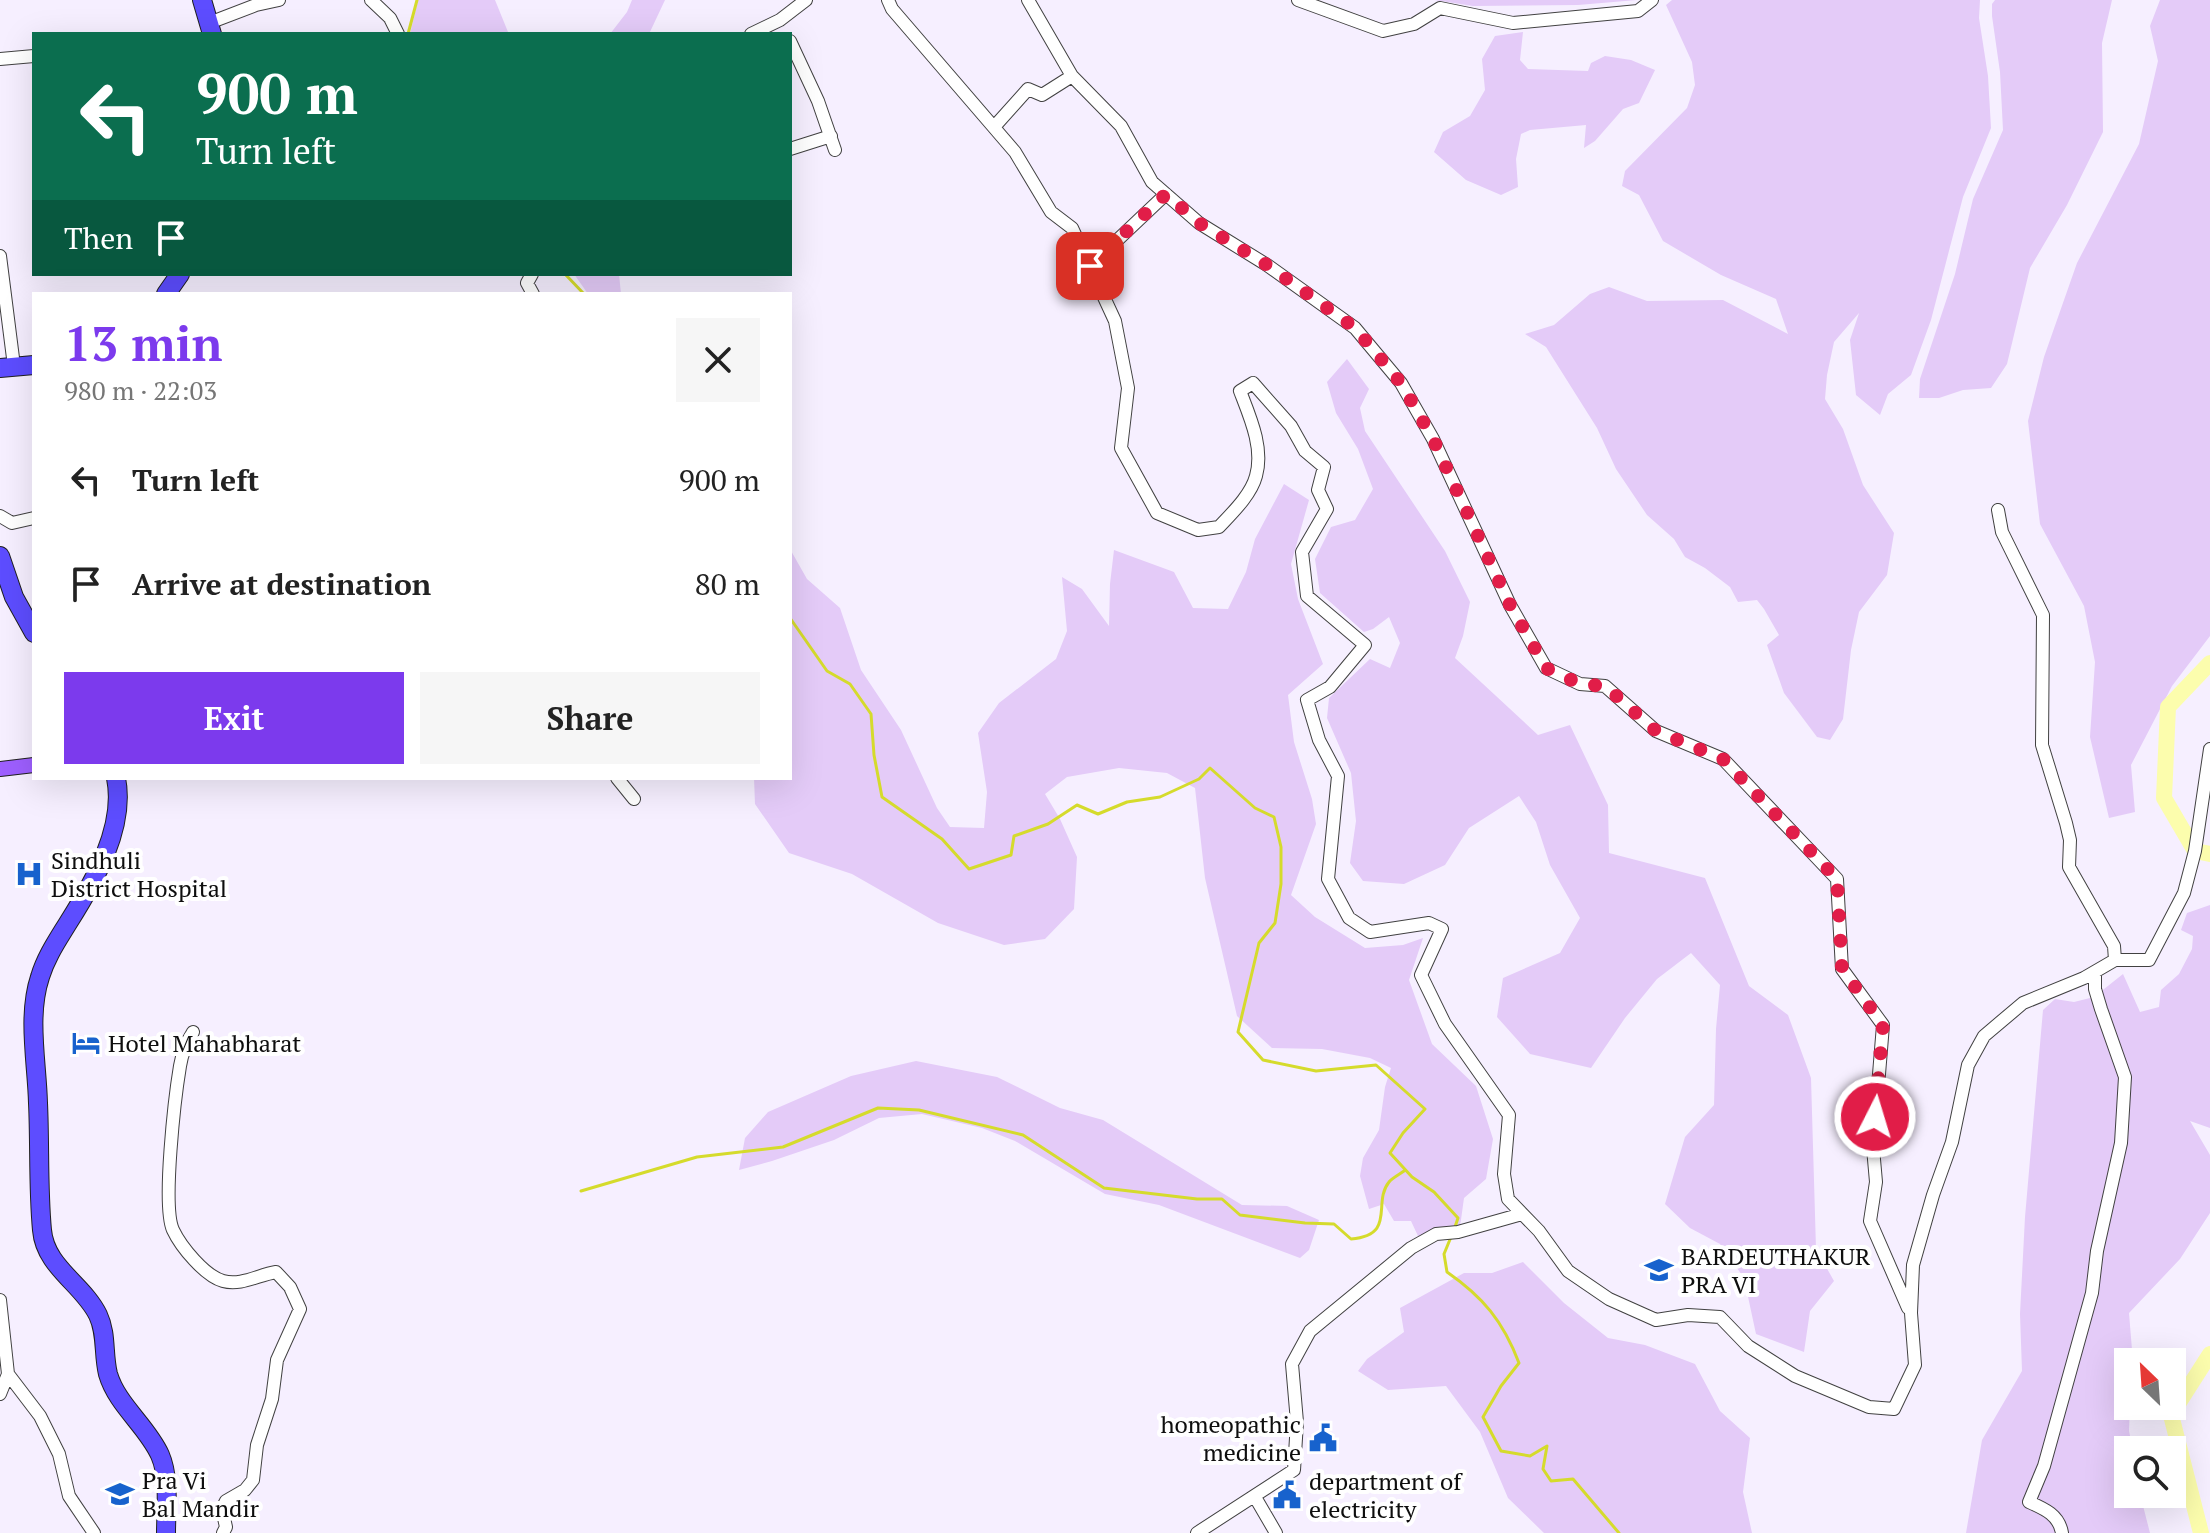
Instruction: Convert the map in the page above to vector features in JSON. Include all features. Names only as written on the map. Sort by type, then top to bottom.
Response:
[{"type":"highway","points":[[202,0],[210,28]]},
{"type":"highway","points":[[7,367],[32,365]]},
{"type":"highway","points":[[0,556],[14,597],[32,629]]},
{"type":"highway","points":[[116,780],[117,824],[100,864],[52,948],[39,978],[35,1043],[42,1234],[60,1272],[97,1313],[103,1330],[108,1374],[162,1458],[166,1533]]},
{"type":"main road","points":[[0,769],[32,765]]},
{"type":"street","points":[[210,28],[256,5],[279,0]]},
{"type":"street","points":[[371,0],[390,18],[397,32]]},
{"type":"street","points":[[755,32],[780,20],[806,0]]},
{"type":"street","points":[[888,0],[892,9],[1015,152],[1051,212],[1072,228],[1115,321],[1128,388],[1121,448],[1157,513],[1198,530],[1209,529],[1219,527],[1241,502],[1256,477],[1257,434],[1240,391],[1253,383],[1291,426],[1305,451],[1324,467],[1318,490],[1327,509],[1302,552],[1307,596],[1365,645],[1330,687],[1307,700],[1319,740],[1338,776],[1328,879],[1349,918],[1370,932],[1429,923],[1442,929],[1421,975],[1445,1024],[1509,1115],[1504,1174],[1508,1199],[1539,1231],[1568,1271],[1609,1299],[1656,1320],[1688,1315],[1720,1317],[1748,1346],[1795,1376],[1869,1407],[1894,1409],[1915,1365],[1911,1313],[1913,1265],[1952,1142],[1968,1065],[1984,1036],[2023,1003],[2095,972],[2115,960],[2149,960],[2184,893],[2195,851],[2210,749]]},
{"type":"street","points":[[1028,0],[1072,76],[1121,126],[1152,182],[1199,223],[1267,265],[1355,328],[1401,383],[1433,439],[1510,605],[1546,668],[1580,684],[1605,686],[1656,731],[1723,759],[1837,879],[1842,969],[1883,1025],[1873,1148],[1876,1182],[1870,1221],[1911,1313]]},
{"type":"street","points":[[1298,0],[1383,31],[1414,24],[1440,8],[1513,23],[1638,11],[1652,0]]},
{"type":"street","points":[[780,20],[786,32]]},
{"type":"street","points":[[792,46],[835,150]]},
{"type":"street","points":[[0,59],[32,56]]},
{"type":"street","points":[[994,127],[1028,89],[1042,95],[1072,76]]},
{"type":"street","points":[[792,148],[831,136]]},
{"type":"street","points":[[1090,266],[1166,194]]},
{"type":"street","points":[[0,256],[7,367]]},
{"type":"street","points":[[1998,510],[2002,532],[2043,615],[2042,745],[2070,840],[2069,867],[2114,946],[2115,960]]},
{"type":"street","points":[[0,516],[12,523],[32,518]]},
{"type":"street","points":[[619,780],[634,799]]},
{"type":"street","points":[[2062,1533],[2059,1520],[2029,1502],[2044,1466],[2092,1293],[2097,1251],[2121,1143],[2125,1107],[2125,1077],[2095,989],[2095,972]]},
{"type":"street","points":[[193,1032],[186,1043],[180,1066],[167,1190],[172,1229],[203,1270],[220,1281],[238,1283],[276,1272],[290,1287],[300,1309],[277,1360],[272,1399],[257,1445],[253,1480],[245,1490],[226,1501],[222,1509],[226,1527],[223,1533]]},
{"type":"street","points":[[1197,1533],[1294,1470],[1297,1422],[1292,1364],[1310,1331],[1411,1248],[1436,1234],[1458,1232],[1522,1214]]},
{"type":"street","points":[[0,1300],[8,1374],[0,1394]]},
{"type":"street","points":[[8,1374],[40,1416],[59,1454],[69,1496],[94,1533]]},
{"type":"street","points":[[1255,1497],[1276,1533]]},
{"type":"shaded area","points":[[418,0],[495,0],[508,32],[410,32]]},
{"type":"shaded area","points":[[632,0],[665,0],[650,32],[612,32]]},
{"type":"shaded area","points":[[1435,0],[1637,0],[1578,5],[1473,6]]},
{"type":"shaded area","points":[[1672,0],[1980,0],[1979,18],[1988,76],[1991,128],[1963,197],[1931,320],[1911,375],[1888,394],[1880,415],[1856,395],[1850,340],[1859,313],[1834,342],[1827,375],[1825,399],[1843,429],[1863,485],[1894,533],[1887,575],[1859,612],[1843,719],[1830,740],[1817,737],[1784,693],[1767,645],[1779,635],[1764,609],[1757,600],[1738,602],[1730,587],[1685,557],[1674,539],[1647,515],[1616,469],[1597,428],[1546,347],[1525,334],[1554,325],[1590,294],[1609,287],[1647,301],[1723,300],[1788,334],[1776,299],[1721,275],[1663,241],[1639,195],[1622,186],[1625,171],[1687,108],[1695,85],[1692,62],[1666,5]]},
{"type":"shaded area","points":[[1995,0],[2112,0],[2102,43],[2103,132],[2067,205],[2030,268],[2007,364],[1991,388],[1963,390],[1939,398],[1919,398],[1920,379],[1955,274],[1973,199],[2003,130],[2000,72],[1992,16]]},
{"type":"shaded area","points":[[2160,0],[2210,0],[2210,636],[2172,686],[2131,765],[2135,812],[2109,818],[2090,737],[2095,662],[2084,606],[2040,524],[2028,421],[2044,357],[2077,263],[2139,144],[2158,61],[2150,26]]},
{"type":"shaded area","points":[[1523,32],[1520,60],[1528,69],[1588,71],[1591,63],[1605,56],[1631,60],[1655,70],[1639,103],[1623,109],[1595,141],[1584,148],[1586,125],[1530,130],[1521,134],[1516,159],[1518,187],[1501,195],[1466,180],[1434,152],[1443,132],[1470,116],[1485,90],[1482,59],[1495,36]]},
{"type":"shaded area","points":[[575,276],[619,276],[621,292],[587,292]]},
{"type":"shaded area","points":[[1347,359],[1369,389],[1360,408],[1365,431],[1445,551],[1470,602],[1455,658],[1538,735],[1570,725],[1608,805],[1609,853],[1705,878],[1749,986],[1788,1015],[1811,1078],[1816,1249],[1834,1281],[1810,1311],[1804,1352],[1756,1334],[1744,1278],[1720,1244],[1690,1228],[1665,1204],[1685,1137],[1714,1105],[1720,985],[1691,953],[1657,979],[1625,1018],[1591,1068],[1530,1054],[1497,1017],[1503,978],[1560,953],[1580,918],[1550,865],[1536,822],[1519,796],[1469,828],[1445,865],[1404,884],[1363,881],[1350,863],[1356,821],[1351,773],[1327,718],[1329,698],[1370,659],[1390,668],[1400,643],[1389,617],[1364,632],[1320,593],[1315,559],[1331,527],[1355,520],[1373,489],[1358,449],[1336,413],[1327,382]]},
{"type":"shaded area","points":[[1284,484],[1309,500],[1291,564],[1298,599],[1323,664],[1288,695],[1294,742],[1312,799],[1316,824],[1291,895],[1315,917],[1365,948],[1403,945],[1423,938],[1409,980],[1432,1044],[1476,1086],[1493,1139],[1486,1179],[1464,1198],[1460,1227],[1418,1236],[1411,1221],[1394,1221],[1384,1204],[1369,1209],[1360,1176],[1363,1158],[1379,1130],[1391,1068],[1370,1058],[1322,1049],[1272,1048],[1237,1016],[1205,878],[1195,788],[1167,773],[1119,768],[1067,777],[1045,794],[1077,857],[1074,909],[1045,939],[1004,945],[938,923],[852,874],[789,853],[755,804],[754,780],[792,780],[792,553],[807,579],[840,608],[861,670],[901,730],[937,808],[950,827],[984,828],[987,792],[978,733],[999,703],[1056,659],[1067,631],[1062,577],[1082,589],[1109,626],[1114,550],[1174,572],[1193,608],[1228,609],[1246,572],[1255,539]]},
{"type":"shaded area","points":[[2210,905],[2210,1128],[2190,1121],[2210,1155],[2210,1213],[2180,1259],[2129,1313],[2132,1348],[2114,1348],[2114,1420],[2129,1420],[2130,1436],[2114,1436],[2114,1508],[2144,1508],[2150,1533],[1966,1533],[1982,1440],[2022,1371],[2020,1314],[2025,1217],[2043,1010],[2055,999],[2074,1002],[2094,997],[2123,974],[2140,1012],[2159,1007],[2161,990],[2179,974],[2192,949],[2193,936],[2181,930],[2187,913]]},
{"type":"shaded area","points":[[916,1061],[997,1077],[1060,1108],[1103,1120],[1242,1205],[1287,1206],[1319,1220],[1309,1250],[1300,1258],[1159,1205],[1105,1194],[1015,1141],[982,1128],[922,1114],[879,1118],[834,1140],[739,1170],[745,1138],[768,1112],[851,1076]]},
{"type":"shaded area","points":[[1523,1262],[1564,1303],[1608,1338],[1645,1345],[1695,1364],[1720,1411],[1750,1438],[1743,1492],[1752,1533],[1544,1533],[1508,1498],[1480,1432],[1446,1386],[1388,1390],[1358,1371],[1367,1359],[1404,1332],[1400,1308],[1464,1273],[1492,1273]]},
{"type":"waterway","points":[[409,32],[417,0]]},
{"type":"waterway","points":[[567,276],[582,292]]},
{"type":"waterway","points":[[792,621],[827,671],[850,684],[871,714],[874,755],[882,797],[942,839],[969,869],[1011,855],[1014,836],[1048,824],[1077,805],[1098,814],[1127,802],[1160,797],[1199,779],[1210,768],[1255,808],[1274,817],[1281,847],[1281,884],[1275,923],[1259,943],[1238,1032],[1263,1060],[1316,1071],[1376,1065],[1425,1109],[1390,1153],[1458,1218],[1454,1230]]},
{"type":"waterway","points":[[2210,663],[2168,707],[2164,798],[2195,851],[2210,854]]},
{"type":"waterway","points":[[581,1191],[697,1157],[783,1147],[878,1108],[919,1110],[1023,1135],[1104,1188],[1222,1199],[1240,1215],[1334,1224],[1351,1239],[1365,1236],[1379,1225],[1384,1190],[1404,1171]]},
{"type":"waterway","points":[[1451,1237],[1444,1254],[1447,1272],[1471,1291],[1499,1322],[1519,1363],[1483,1417],[1501,1451],[1530,1456],[1547,1446],[1543,1469],[1551,1481],[1573,1479],[1619,1533]]},
{"type":"waterway","points":[[2201,1533],[2171,1415],[2210,1354]]},
{"type":"place","name":"Sindhuli District Hospital","points":[[29,874]]},
{"type":"place","name":"Hotel Mahabharat","points":[[86,1043]]},
{"type":"place","name":"BARDEUTHAKUR PRA VI","points":[[1659,1270]]},
{"type":"place","name":"homeopathic medicine","points":[[1323,1438]]},
{"type":"place","name":"Pra Vi Bal Mandir","points":[[120,1494]]},
{"type":"place","name":"department of electricity","points":[[1287,1495]]},
{"type":"route","points":[[1090,266],[1166,194],[1199,223],[1267,265],[1355,328],[1401,383],[1433,439],[1510,605],[1546,668],[1580,684],[1605,686],[1656,731],[1723,759],[1837,879],[1842,969],[1883,1025],[1875,1117]]}]
